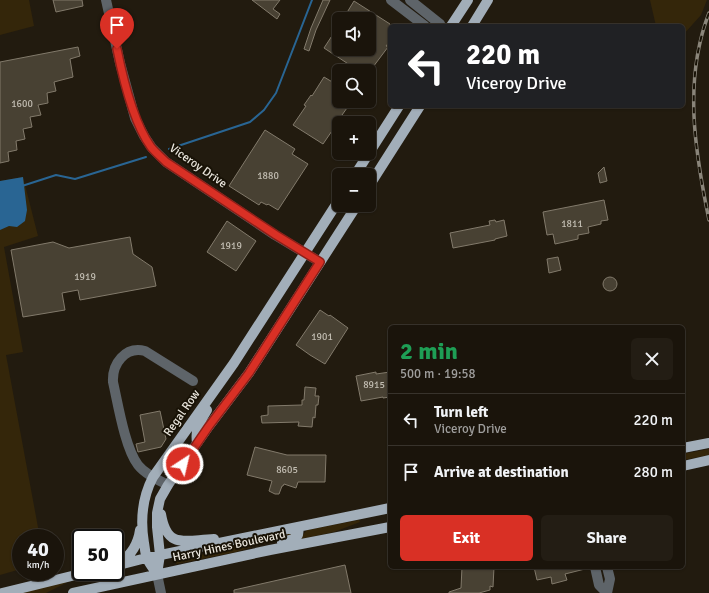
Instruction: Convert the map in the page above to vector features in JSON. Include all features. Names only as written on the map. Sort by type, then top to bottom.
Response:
[{"type":"main road","points":[[452,24],[468,0]]},
{"type":"main road","points":[[473,24],[488,0]]},
{"type":"main road","points":[[360,168],[398,108]]},
{"type":"main road","points":[[376,175],[419,108]]},
{"type":"main road","points":[[377,141],[392,150]]},
{"type":"main road","name":"Regal Row","points":[[157,574],[146,558],[141,522],[143,501],[147,488],[153,477],[248,342],[332,211]]},
{"type":"main road","points":[[157,574],[160,555],[157,512],[168,485],[249,373],[352,212]]},
{"type":"main road","points":[[248,342],[263,352]]},
{"type":"main road","points":[[197,443],[196,433],[198,425],[210,404],[212,394]]},
{"type":"main road","points":[[685,448],[709,443]]},
{"type":"main road","points":[[685,466],[709,460]]},
{"type":"main road","points":[[159,504],[165,530],[167,534],[176,540],[236,540]]},
{"type":"main road","name":"Harry Hines Boulevard","points":[[124,563],[388,508]]},
{"type":"main road","points":[[373,512],[376,530]]},
{"type":"main road","points":[[124,559],[131,553],[137,543],[141,522]]},
{"type":"main road","points":[[270,550],[277,544],[293,539],[298,535],[299,527]]},
{"type":"main road","name":"Harry Hines Boulevard","points":[[73,593],[270,550],[388,527]]},
{"type":"main road","points":[[2,593],[72,576]]},
{"type":"street","name":"Viceroy Drive","points":[[106,0],[120,63],[135,118],[152,148],[166,162],[320,262]]},
{"type":"street","points":[[391,0],[422,24]]},
{"type":"street","points":[[410,0],[440,24]]},
{"type":"street","points":[[168,485],[153,477],[138,465],[128,443],[112,374],[120,358],[127,353],[139,350],[145,351],[193,381]]},
{"type":"street","points":[[596,569],[599,585],[607,593]]},
{"type":"street","points":[[607,593],[610,579],[608,569]]},
{"type":"street","points":[[157,574],[161,593]]},
{"type":"shaded area","points":[[0,0],[29,0],[34,26],[0,35]]},
{"type":"shaded area","points":[[650,0],[707,0],[701,15],[685,33],[685,24],[656,24]]},
{"type":"shaded area","points":[[23,177],[38,236],[4,247],[23,352],[6,355],[38,529],[12,529],[12,572],[0,575],[0,181]]},
{"type":"shaded area","points":[[709,449],[709,455],[685,460],[685,454]]},
{"type":"shaded area","points":[[359,520],[360,522],[334,532],[301,539],[307,530]]},
{"type":"shaded area","points":[[292,533],[293,535],[288,538],[236,552],[176,564],[175,560],[219,551],[240,544]]},
{"type":"shaded area","points":[[66,581],[66,583],[46,593],[17,593]]},
{"type":"water","points":[[23,177],[27,210],[25,221],[17,227],[9,226],[0,230],[0,181]]},
{"type":"building","points":[[53,0],[82,0],[83,6],[56,12]]},
{"type":"building","points":[[252,0],[280,0],[273,9],[280,14],[277,19]]},
{"type":"building","points":[[323,0],[330,0],[316,30],[309,51],[304,49]]},
{"type":"building","points":[[354,1],[371,12],[347,12]]},
{"type":"building","points":[[376,15],[390,24],[388,24],[388,44],[386,46],[388,47],[375,64],[348,64],[336,56],[376,56]]},
{"type":"building","points":[[332,36],[332,53],[324,48]]},
{"type":"building","points":[[78,47],[80,56],[70,59],[73,77],[54,82],[56,91],[47,93],[48,103],[38,105],[41,115],[30,117],[32,127],[23,129],[25,139],[16,141],[17,150],[8,152],[9,161],[0,163],[0,62]]},
{"type":"building","points":[[324,77],[332,82],[332,108],[347,108],[342,115],[344,116],[332,116],[332,131],[323,144],[293,125],[306,106],[304,105],[311,95],[312,96]]},
{"type":"building","points":[[265,130],[295,149],[292,154],[308,164],[278,210],[261,202],[259,205],[229,186]]},
{"type":"building","points":[[604,167],[607,181],[600,183],[598,173]]},
{"type":"building","points":[[604,200],[608,220],[601,221],[601,224],[588,227],[589,233],[578,235],[578,239],[555,244],[553,234],[547,235],[543,212]]},
{"type":"building","points":[[495,220],[496,222],[504,220],[507,236],[495,240],[453,248],[450,233],[490,225],[489,221]]},
{"type":"building","points":[[227,221],[256,241],[236,271],[207,252]]},
{"type":"building","points":[[130,237],[133,254],[152,267],[156,286],[80,300],[78,290],[62,293],[65,310],[23,317],[11,250],[53,242],[69,248]]},
{"type":"building","points":[[558,257],[561,270],[549,273],[547,259]]},
{"type":"building","points":[[607,277],[613,277],[617,281],[617,287],[613,291],[607,291],[603,287],[603,281]]},
{"type":"building","points":[[320,310],[329,316],[330,315],[348,328],[325,364],[296,345]]},
{"type":"building","points":[[376,372],[376,374],[388,372],[388,397],[361,401],[356,376]]},
{"type":"building","points":[[305,387],[316,388],[315,396],[319,396],[318,405],[316,405],[315,418],[313,417],[312,427],[298,426],[299,422],[262,423],[261,416],[268,415],[268,406],[302,405]]},
{"type":"building","points":[[160,411],[166,439],[161,447],[138,452],[136,444],[145,442],[140,415]]},
{"type":"building","points":[[255,447],[287,455],[326,455],[325,482],[298,482],[296,488],[284,484],[279,494],[269,491],[272,481],[247,475]]},
{"type":"building","points":[[345,565],[351,593],[234,593],[234,590]]},
{"type":"building","points":[[462,569],[494,569],[493,587],[490,586],[490,590],[479,593],[449,593],[461,588]]},
{"type":"building","points":[[534,569],[585,569],[565,574],[567,580],[552,584],[551,577],[537,580]]},
{"type":"waterway","points":[[169,149],[250,122],[264,110],[276,93],[312,0]]},
{"type":"waterway","points":[[22,186],[56,175],[75,179],[146,157]]},
{"type":"railway","points":[[709,13],[701,38],[696,64],[694,90],[696,142],[699,168],[709,220]]},
{"type":"route","points":[[117,49],[135,118],[152,148],[166,162],[276,235],[320,262],[249,373],[209,426],[183,464]]}]
